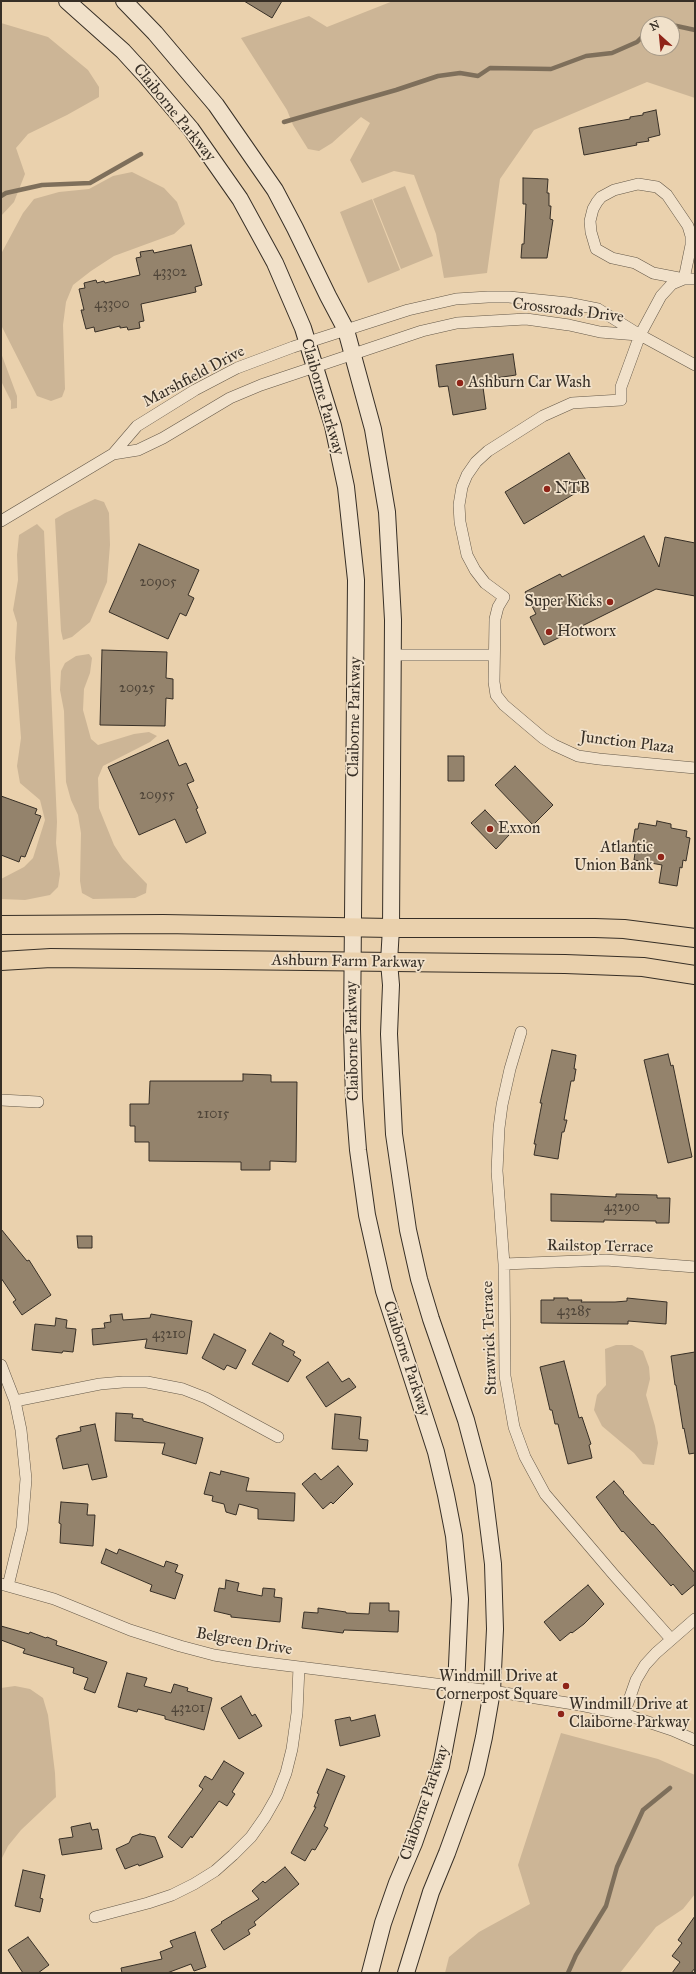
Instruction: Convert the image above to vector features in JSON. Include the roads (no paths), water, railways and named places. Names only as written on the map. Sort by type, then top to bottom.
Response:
[{"type":"main road","name":"Claiborne Parkway","points":[[67,1],[123,51],[145,75],[191,129],[240,199],[275,262],[308,342],[334,426],[346,487],[354,556],[356,602],[352,961],[354,1099],[362,1186],[374,1250],[384,1291],[436,1452],[454,1536],[460,1599],[456,1687],[442,1766],[397,1883],[383,1924],[370,1973]]},
{"type":"main road","points":[[124,1],[190,72],[216,105],[246,145],[275,190],[295,228],[346,330],[373,429],[387,512],[393,620],[391,928],[389,962],[391,985],[389,1034],[394,1134],[408,1230],[431,1319],[476,1454],[489,1524],[495,1629],[492,1691],[476,1773],[431,1892],[406,1973]]},
{"type":"main road","points":[[1,925],[595,928],[624,929],[695,938]]},
{"type":"main road","name":"Ashburn Farm Parkway","points":[[1,961],[51,958],[605,965],[656,968],[695,975]]},
{"type":"street","points":[[644,184],[657,187],[667,196],[688,226],[691,236],[690,279],[653,273],[635,263],[612,258],[596,249],[591,232],[590,221],[593,209],[601,197],[614,190],[644,184]]},
{"type":"street","points":[[640,335],[661,296],[672,284],[690,279]]},
{"type":"street","name":"Crossroads Drive","points":[[346,330],[408,310],[449,301],[488,297],[509,297],[568,303],[598,310],[695,365]]},
{"type":"street","name":"Crossroads Drive","points":[[353,355],[422,331],[457,323],[492,320],[526,319],[570,325],[600,332],[640,335]]},
{"type":"street","name":"Marshfield Drive","points":[[1,521],[113,454],[137,426],[195,390],[237,368],[346,330]]},
{"type":"street","name":"Junction Plaza","points":[[640,335],[621,386],[621,400],[572,403],[543,416],[488,450],[476,462],[467,475],[462,487],[459,505],[460,522],[468,555],[475,570],[486,582],[504,597],[498,607],[495,619],[494,682],[496,695],[512,712],[554,745],[578,756],[695,768]]},
{"type":"street","name":"Marshfield Drive","points":[[113,454],[138,450],[163,438],[230,398],[353,355]]},
{"type":"street","points":[[392,655],[494,655]]},
{"type":"street","name":"Strawrick Terrace","points":[[521,1032],[510,1069],[499,1128],[498,1189],[504,1264],[506,1383],[514,1427],[525,1457],[545,1494],[671,1639]]},
{"type":"street","points":[[1,1100],[38,1102]]},
{"type":"street","name":"Railstop Terrace","points":[[504,1264],[606,1260],[695,1267]]},
{"type":"street","points":[[1,1365],[15,1402],[24,1455],[25,1504],[17,1552],[4,1585]]},
{"type":"street","points":[[15,1402],[100,1384],[148,1382],[183,1389],[206,1398],[278,1437]]},
{"type":"street","name":"Belgreen Drive","points":[[4,1585],[54,1599],[130,1630],[180,1646],[236,1659],[492,1691],[580,1705],[624,1714],[672,1730],[695,1740]]},
{"type":"street","points":[[624,1714],[636,1680],[645,1665],[671,1639],[695,1619]]},
{"type":"street","points":[[95,1917],[172,1895],[194,1884],[229,1859],[250,1837],[265,1817],[277,1796],[286,1773],[292,1749],[297,1713],[299,1667]]},
{"type":"waterway","points":[[680,27],[695,30]]},
{"type":"waterway","points":[[284,122],[396,90],[438,76],[460,73],[478,76],[490,68],[551,69],[586,56],[612,53],[637,42],[640,39]]},
{"type":"waterway","points":[[1,196],[6,193],[42,185],[90,183],[141,154]]},
{"type":"waterway","points":[[568,1973],[576,1955],[606,1906],[617,1867],[643,1810],[670,1788]]},
{"type":"place","name":"Ashburn Car Wash","points":[[460,383]]},
{"type":"place","name":"NTB","points":[[547,489]]},
{"type":"place","name":"Super Kicks","points":[[610,602]]},
{"type":"place","name":"Hotworx","points":[[549,632]]},
{"type":"place","name":"Exxon","points":[[490,829]]},
{"type":"place","name":"Atlantic Union Bank","points":[[661,857]]},
{"type":"place","name":"Windmill Drive at Cornerpost Square","points":[[566,1686]]},
{"type":"place","name":"Windmill Drive at Claiborne Parkway","points":[[561,1714]]}]
